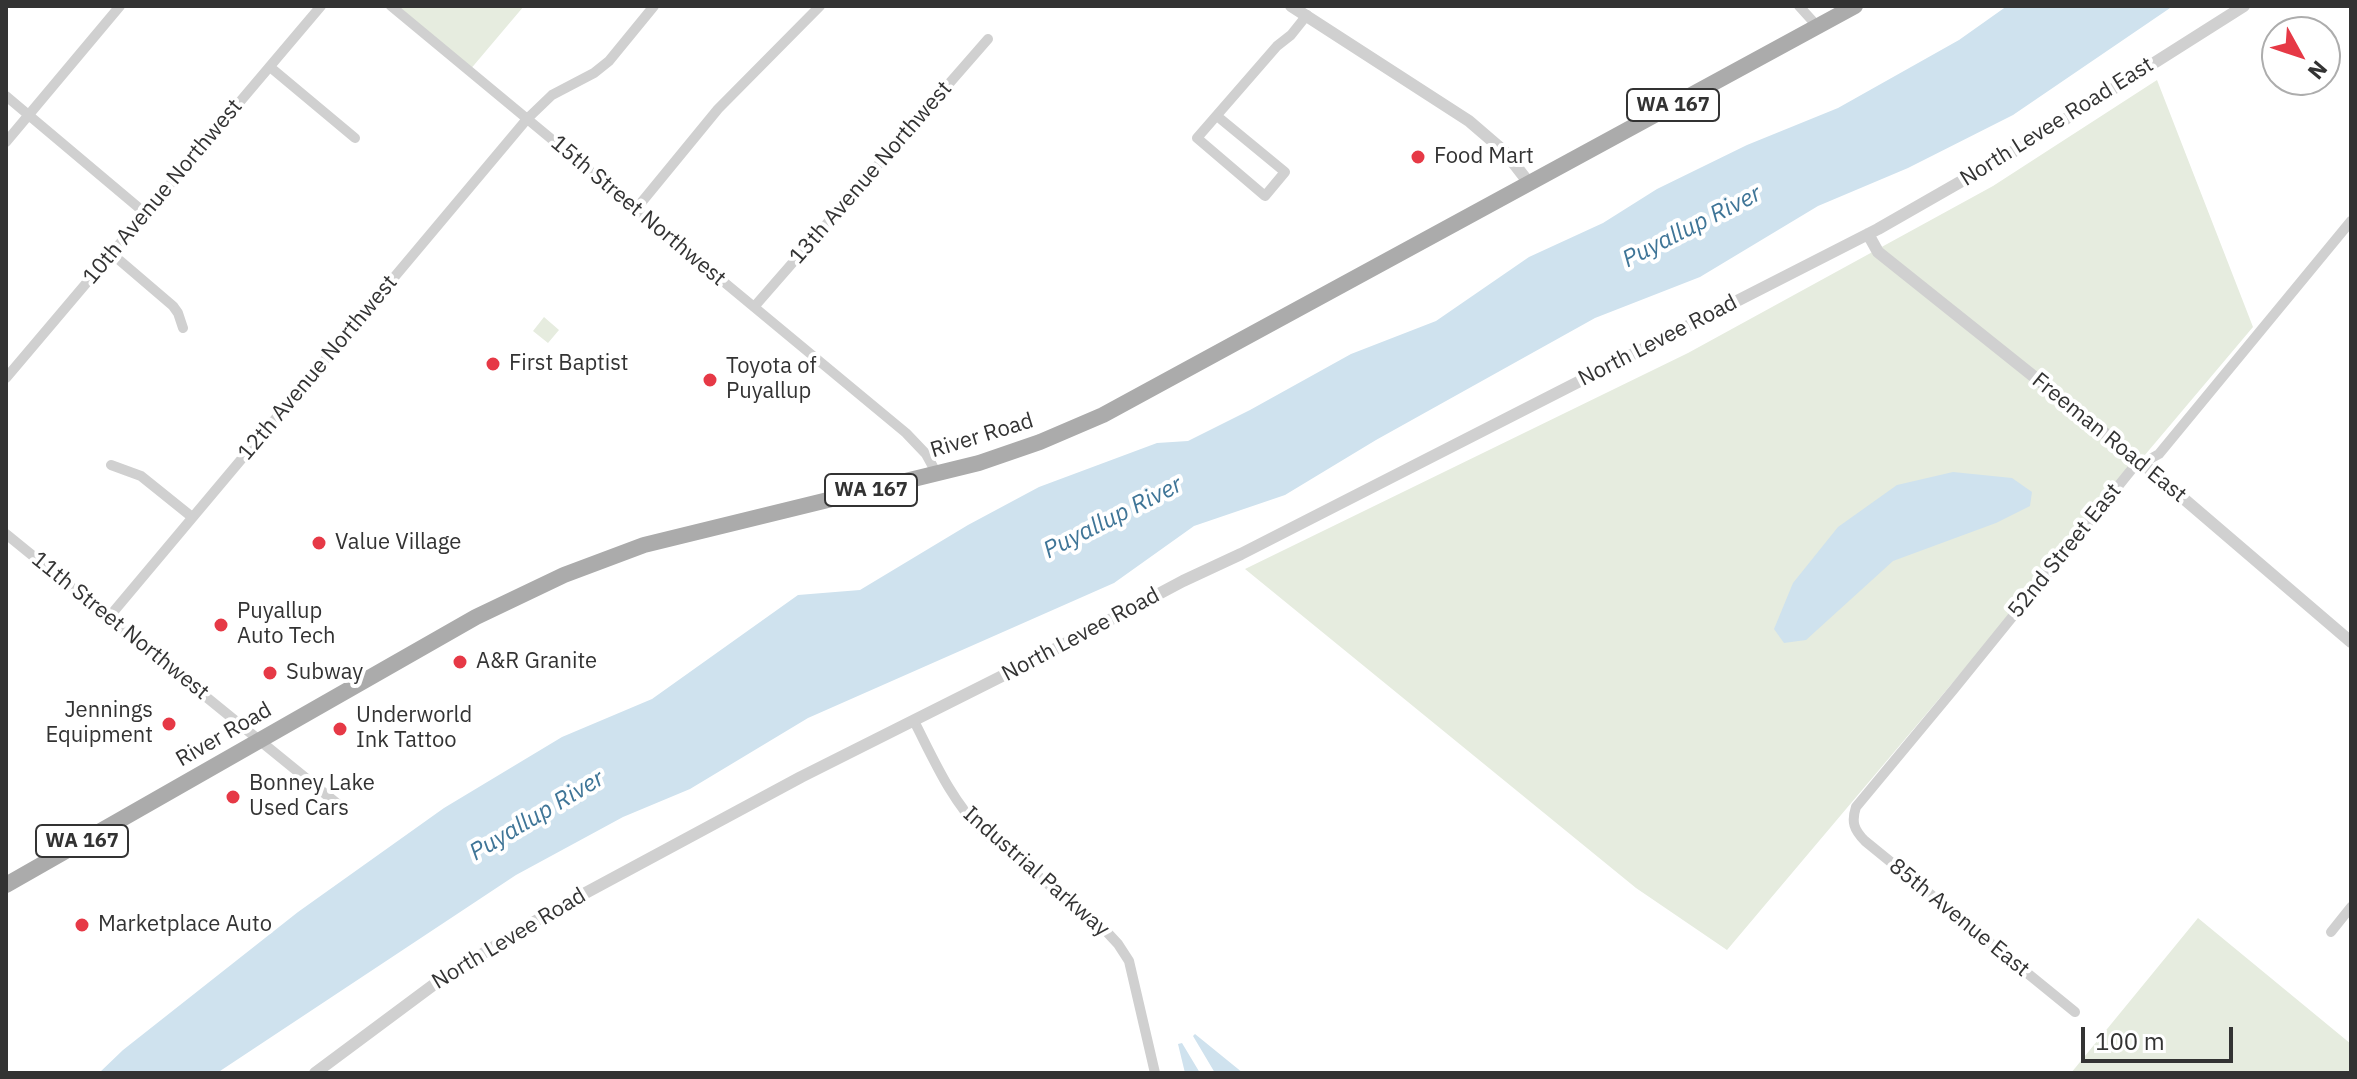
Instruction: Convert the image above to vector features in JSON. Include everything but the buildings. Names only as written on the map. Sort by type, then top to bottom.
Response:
[{"type":"main road","name":"WA 167","points":[[1818,27],[1855,6]]},
{"type":"main road","name":"River Road","points":[[6,885],[470,620],[564,575],[644,545],[937,474],[1012,452],[1103,415],[1818,27]]},
{"type":"street","points":[[6,142],[120,6]]},
{"type":"street","name":"10th Avenue Northwest","points":[[6,378],[321,6]]},
{"type":"street","name":"15th Street Northwest","points":[[391,6],[885,415],[918,445],[937,474]]},
{"type":"street","name":"12th Avenue Northwest","points":[[109,617],[527,119],[552,95],[594,73],[609,61],[654,6]]},
{"type":"street","points":[[636,209],[718,109],[820,6]]},
{"type":"street","points":[[1291,6],[1469,121],[1505,152],[1529,183]]},
{"type":"street","points":[[1799,6],[1818,27]]},
{"type":"street","name":"North Levee Road East","points":[[1868,234],[2023,146],[2244,6]]},
{"type":"street","points":[[1217,116],[1285,172],[1265,196],[1197,138],[1307,15]]},
{"type":"street","name":"13th Avenue Northwest","points":[[754,307],[988,39]]},
{"type":"street","points":[[270,67],[355,138]]},
{"type":"street","points":[[6,96],[145,213]]},
{"type":"street","name":"52nd Street East","points":[[1852,817],[1858,801],[1954,689],[2132,469],[2159,454],[2351,221]]},
{"type":"street","name":"Freeman Road East","points":[[1868,234],[1878,252],[2142,463],[2351,642]]},
{"type":"street","name":"North Levee Road","points":[[315,1073],[440,980],[552,911],[801,777],[1868,234]]},
{"type":"street","points":[[111,253],[166,299],[178,313],[183,328]]},
{"type":"street","points":[[111,465],[141,476],[192,517]]},
{"type":"street","name":"11th Street Northwest","points":[[6,534],[345,810]]},
{"type":"street","name":"Industrial Parkway","points":[[914,721],[957,803],[969,818],[1118,944],[1129,961],[1155,1073]]},
{"type":"street","name":"85th Avenue East","points":[[1852,817],[1854,827],[1865,841],[2075,1012]]},
{"type":"street","points":[[2331,932],[2351,907]]},
{"type":"shaded area","points":[[391,6],[524,6],[469,71]]},
{"type":"shaded area","points":[[2157,80],[2253,327],[1727,950],[1636,888],[1245,569],[1688,353],[1993,186]]},
{"type":"shaded area","points":[[544,317],[559,330],[548,343],[533,331]]},
{"type":"shaded area","points":[[2198,918],[2351,1044],[2351,1073],[2071,1073]]},
{"type":"water","name":"Puyallup River","points":[[2007,6],[2173,6],[2013,115],[1908,168],[1818,206],[1700,277],[1595,318],[1376,440],[1285,495],[1194,526],[1114,583],[808,718],[690,789],[623,817],[516,875],[217,1073],[99,1073],[123,1050],[298,912],[444,808],[562,737],[652,699],[798,595],[860,590],[968,525],[1039,487],[1157,443],[1188,441],[1351,354],[1436,321],[1529,257],[1603,223],[1657,189],[1747,145],[1838,108],[1959,40]]},
{"type":"water","points":[[1953,472],[2012,478],[2032,492],[2030,506],[1996,523],[1893,561],[1806,640],[1784,643],[1774,629],[1793,583],[1838,527],[1897,485]]},
{"type":"water","points":[[1195,1034],[1243,1073],[1215,1073],[1193,1036]]},
{"type":"water","points":[[1182,1043],[1200,1073],[1185,1073],[1178,1044]]},
{"type":"place","name":"Food Mart","points":[[1418,157]]},
{"type":"place","name":"First Baptist","points":[[493,364]]},
{"type":"place","name":"Toyota of Puyallup","points":[[710,380]]},
{"type":"place","name":"Value Village","points":[[319,543]]},
{"type":"place","name":"Puyallup Auto Tech","points":[[221,625]]},
{"type":"place","name":"A&R Granite","points":[[460,662]]},
{"type":"place","name":"Subway","points":[[270,673]]},
{"type":"place","name":"Jennings Equipment","points":[[169,724]]},
{"type":"place","name":"Underworld Ink Tattoo","points":[[340,729]]},
{"type":"place","name":"Bonney Lake Used Cars","points":[[233,797]]},
{"type":"place","name":"Marketplace Auto","points":[[82,925]]}]
